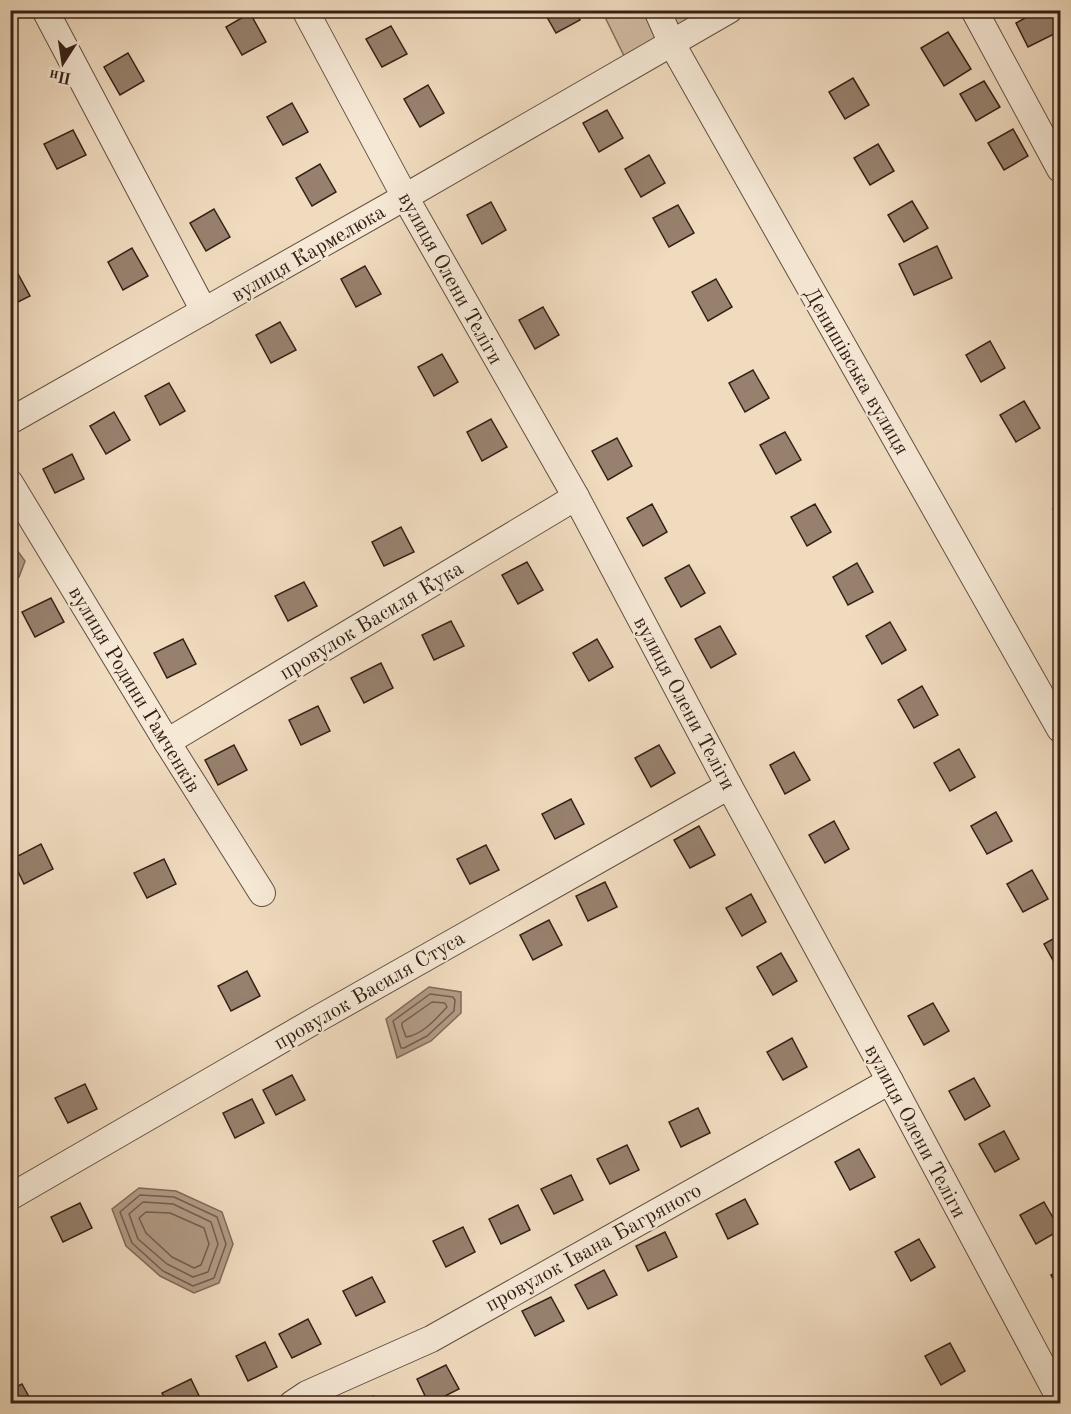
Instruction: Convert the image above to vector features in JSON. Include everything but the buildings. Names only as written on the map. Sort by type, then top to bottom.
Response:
[{"type":"street","points":[[45,10],[204,311]]},
{"type":"street","name":"вулиця Олени Теліги","points":[[305,10],[405,197],[576,497],[729,786],[890,1081],[1056,1398]]},
{"type":"street","name":"Денишівська вулиця","points":[[657,10],[672,44],[1060,729]]},
{"type":"street","name":"вулиця Кармелюка","points":[[10,421],[729,10]]},
{"type":"street","points":[[974,10],[1060,169]]},
{"type":"street","name":"вулиця Родини Гамченків","points":[[10,483],[262,893]]},
{"type":"street","name":"провулок Василя Кука","points":[[167,741],[576,497]]},
{"type":"street","name":"провулок Василя Стуса","points":[[10,1197],[331,1011],[729,786]]},
{"type":"street","name":"провулок Івана Багряного","points":[[292,1404],[306,1394],[431,1339],[890,1081]]},
{"type":"shaded area","points":[[602,11],[731,11],[630,68]]},
{"type":"water","points":[[11,542],[25,561],[19,577],[11,583]]},
{"type":"water","points":[[429,987],[461,992],[461,1013],[431,1041],[397,1058],[386,1019]]},
{"type":"water","points":[[139,1188],[176,1191],[222,1212],[233,1244],[219,1283],[194,1293],[160,1276],[126,1246],[112,1209]]}]
